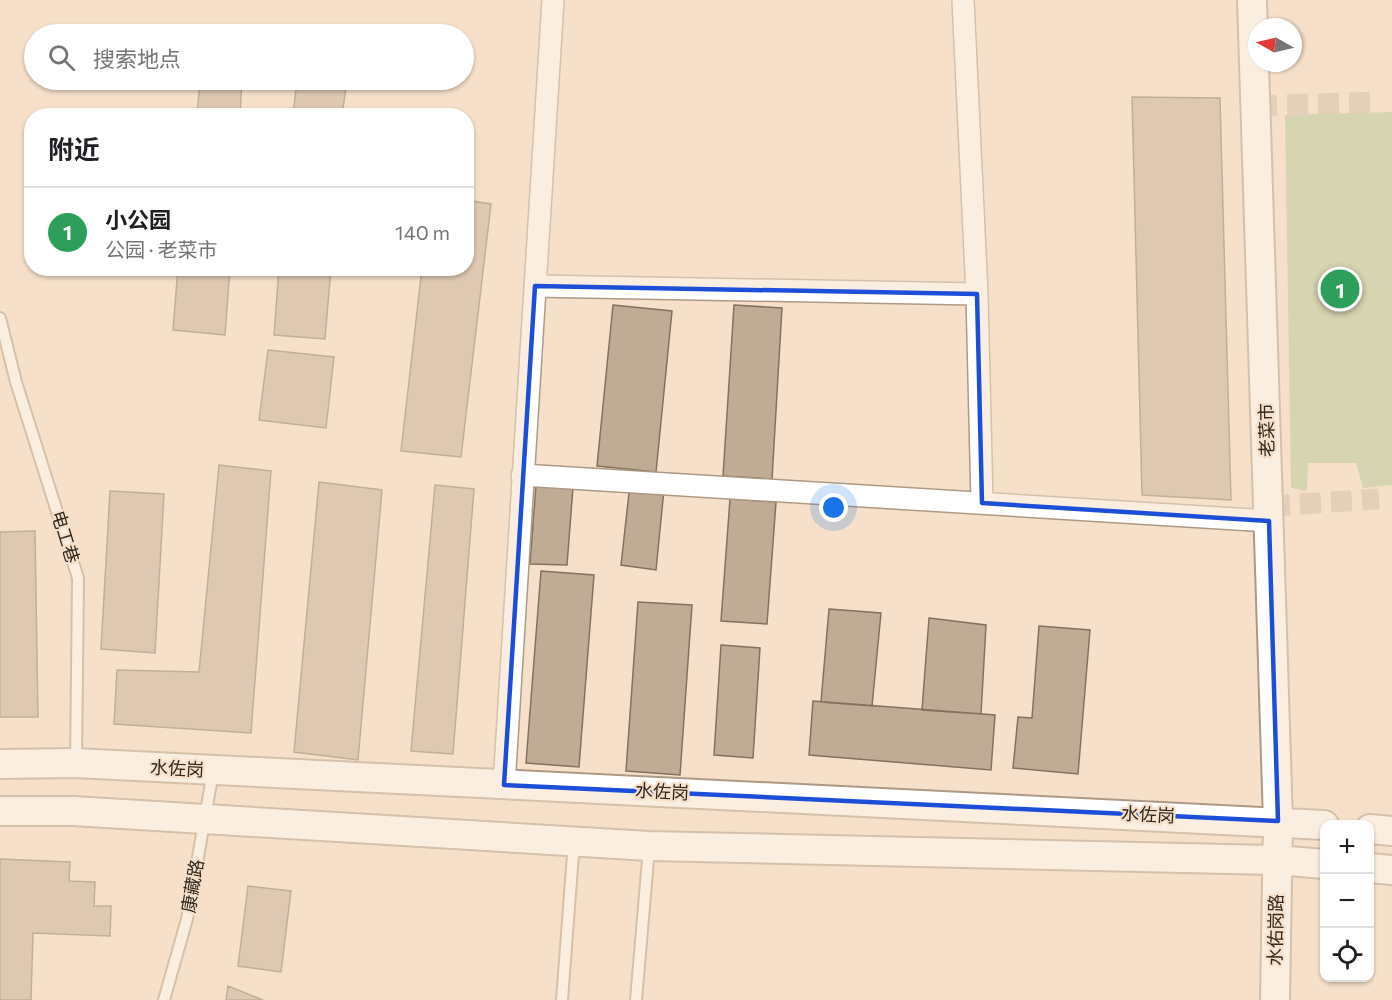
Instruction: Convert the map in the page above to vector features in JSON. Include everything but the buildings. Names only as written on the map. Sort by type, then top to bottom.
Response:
[{"type":"street","points":[[504,785],[552,0]]},
{"type":"street","points":[[963,0],[977,294],[982,504]]},
{"type":"street","name":"老菜市","points":[[1252,0],[1278,821],[1277,860]]},
{"type":"street","points":[[535,286],[977,294]]},
{"type":"street","points":[[522,475],[1269,521]]},
{"type":"street","name":"水佐岗","points":[[0,764],[75,764],[1320,825]]},
{"type":"street","points":[[0,811],[73,811],[205,818],[649,846],[1277,860],[1320,864]]},
{"type":"street","points":[[1374,829],[1392,831]]},
{"type":"street","name":"水佑岗路","points":[[1275,1000],[1277,860]]},
{"type":"street","points":[[1374,868],[1392,870]]},
{"type":"lane","name":"电工巷","points":[[0,318],[16,382],[78,578],[75,764]]},
{"type":"lane","name":"康藏路","points":[[164,1000],[187,919],[214,771]]},
{"type":"lane","points":[[562,1000],[574,841]]},
{"type":"lane","points":[[636,1000],[649,846]]},
{"type":"highlighted area","points":[[535,286],[977,294],[982,503],[1269,521],[1278,821],[504,785]]},
{"type":"green space","points":[[1392,112],[1392,485],[1363,488],[1356,463],[1308,463],[1307,491],[1291,488],[1285,115]]},
{"type":"tunnel","points":[[1256,106],[1377,102]]},
{"type":"tunnel","points":[[1269,506],[1379,499]]},
{"type":"place","name":"小公园","points":[[1340,289]]}]
